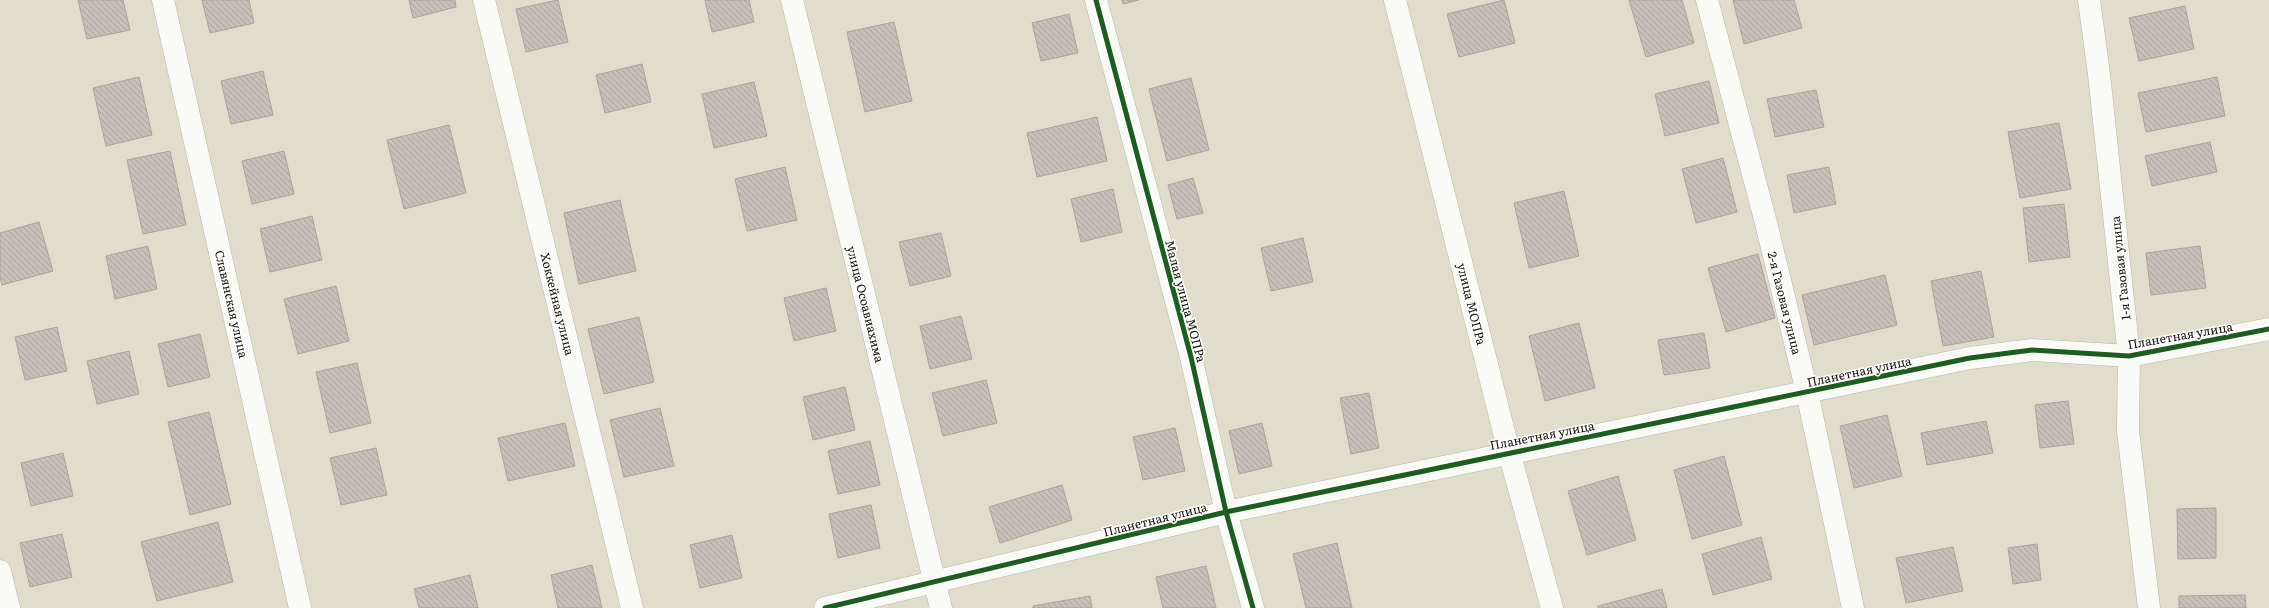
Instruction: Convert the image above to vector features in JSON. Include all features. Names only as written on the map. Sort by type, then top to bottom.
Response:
[{"type":"street","name":"Славянская улица","points":[[163,0],[300,608]]},
{"type":"street","name":"Хоккейная улица","points":[[484,0],[632,608]]},
{"type":"street","name":"улица Осоавиахима","points":[[792,0],[941,608]]},
{"type":"street","name":"Малая улица МОПРа","points":[[1096,0],[1191,356],[1226,512],[1253,608]]},
{"type":"street","name":"улица МОПРа","points":[[1395,0],[1509,452],[1552,608]]},
{"type":"street","name":"2-я Газовая улица","points":[[1707,0],[1766,223],[1807,392],[1853,608]]},
{"type":"street","name":"1-я Газовая улица","points":[[2090,0],[2129,356],[2128,431],[2149,608]]},
{"type":"street","name":"Планетная улица","points":[[825,608],[1226,512],[1509,452],[1970,358],[2032,350],[2129,356],[2269,329]]},
{"type":"street","points":[[0,571],[9,608]]},
{"type":"building","points":[[78,0],[123,0],[130,30],[87,39]]},
{"type":"building","points":[[202,0],[249,0],[254,23],[210,33]]},
{"type":"building","points":[[409,0],[455,0],[456,7],[413,18]]},
{"type":"building","points":[[558,0],[568,42],[526,52],[516,9]]},
{"type":"building","points":[[705,0],[749,0],[754,22],[712,32]]},
{"type":"building","points":[[1122,0],[1139,0],[1123,4]]},
{"type":"building","points":[[1504,0],[1515,43],[1459,57],[1447,14]]},
{"type":"building","points":[[1629,0],[1682,0],[1694,43],[1646,57]]},
{"type":"building","points":[[1733,0],[1794,0],[1802,28],[1744,44]]},
{"type":"building","points":[[2185,6],[2194,49],[2139,61],[2129,18]]},
{"type":"building","points":[[1069,14],[1078,53],[1041,61],[1032,23]]},
{"type":"building","points":[[894,22],[912,101],[865,112],[847,32]]},
{"type":"building","points":[[642,64],[651,102],[605,113],[596,75]]},
{"type":"building","points":[[263,71],[273,115],[231,124],[221,81]]},
{"type":"building","points":[[139,77],[152,135],[106,146],[93,88]]},
{"type":"building","points":[[2217,77],[2225,116],[2146,132],[2138,93]]},
{"type":"building","points":[[1191,78],[1209,150],[1167,161],[1149,89]]},
{"type":"building","points":[[1709,81],[1719,123],[1665,136],[1655,94]]},
{"type":"building","points":[[754,82],[767,136],[714,148],[702,94]]},
{"type":"building","points":[[1816,90],[1824,127],[1775,137],[1767,99]]},
{"type":"building","points":[[1097,117],[1107,161],[1037,177],[1027,133]]},
{"type":"building","points":[[2059,123],[2071,189],[2020,198],[2008,132]]},
{"type":"building","points":[[449,125],[466,193],[404,209],[387,140]]},
{"type":"building","points":[[2210,142],[2217,172],[2152,186],[2145,156]]},
{"type":"building","points":[[170,151],[186,225],[143,234],[127,160]]},
{"type":"building","points":[[284,151],[294,194],[252,204],[242,161]]},
{"type":"building","points":[[1723,158],[1737,212],[1696,223],[1682,169]]},
{"type":"building","points":[[785,167],[797,220],[747,231],[735,179]]},
{"type":"building","points":[[1829,167],[1836,204],[1794,213],[1787,175]]},
{"type":"building","points":[[1193,178],[1203,213],[1177,219],[1168,185]]},
{"type":"building","points":[[1113,189],[1122,232],[1081,242],[1071,199]]},
{"type":"building","points":[[1564,191],[1579,256],[1529,268],[1514,203]]},
{"type":"building","points":[[620,200],[636,271],[579,284],[564,213]]},
{"type":"building","points":[[2064,204],[2070,257],[2029,262],[2023,208]]},
{"type":"building","points":[[312,216],[322,260],[270,272],[260,229]]},
{"type":"building","points":[[39,222],[53,271],[2,285],[0,277],[0,233]]},
{"type":"building","points":[[941,233],[951,276],[910,286],[899,242]]},
{"type":"building","points":[[1303,238],[1313,282],[1271,291],[1261,248]]},
{"type":"building","points":[[148,246],[157,289],[115,299],[106,256]]},
{"type":"building","points":[[2200,246],[2206,288],[2151,295],[2146,253]]},
{"type":"building","points":[[1758,254],[1775,318],[1726,332],[1708,268]]},
{"type":"building","points":[[1981,271],[1994,337],[1943,346],[1931,281]]},
{"type":"building","points":[[1885,275],[1897,325],[1814,345],[1802,295]]},
{"type":"building","points":[[336,286],[349,341],[298,354],[284,299]]},
{"type":"building","points":[[826,288],[836,331],[794,341],[784,298]]},
{"type":"building","points":[[961,316],[972,359],[930,369],[920,326]]},
{"type":"building","points":[[639,317],[654,382],[604,394],[588,329]]},
{"type":"building","points":[[1579,323],[1595,388],[1545,401],[1529,336]]},
{"type":"building","points":[[57,327],[67,371],[25,380],[15,337]]},
{"type":"building","points":[[1704,333],[1710,368],[1664,375],[1658,340]]},
{"type":"building","points":[[200,334],[210,377],[168,387],[158,344]]},
{"type":"building","points":[[129,351],[139,394],[97,404],[87,361]]},
{"type":"building","points":[[357,363],[371,423],[330,433],[316,372]]},
{"type":"building","points":[[986,380],[997,423],[943,436],[932,393]]},
{"type":"building","points":[[845,387],[855,430],[813,440],[803,397]]},
{"type":"building","points":[[1369,393],[1379,448],[1351,454],[1340,398]]},
{"type":"building","points":[[2068,401],[2074,444],[2040,448],[2035,405]]},
{"type":"building","points":[[660,408],[674,466],[624,477],[610,420]]},
{"type":"building","points":[[209,412],[231,504],[190,515],[168,422]]},
{"type":"building","points":[[1887,415],[1902,476],[1854,488],[1840,426]]},
{"type":"building","points":[[1986,421],[1993,453],[1927,465],[1921,433]]},
{"type":"building","points":[[565,423],[575,466],[508,481],[498,438]]},
{"type":"building","points":[[1262,423],[1272,466],[1239,474],[1229,431]]},
{"type":"building","points":[[1175,428],[1185,471],[1143,480],[1133,437]]},
{"type":"building","points":[[870,441],[880,485],[838,494],[828,451]]},
{"type":"building","points":[[376,448],[387,495],[341,505],[330,458]]},
{"type":"building","points":[[63,453],[73,496],[31,506],[21,463]]},
{"type":"building","points":[[1724,456],[1742,525],[1692,539],[1674,470]]},
{"type":"building","points":[[1618,476],[1636,540],[1587,555],[1568,491]]},
{"type":"building","points":[[1062,485],[1072,520],[1000,543],[989,507]]},
{"type":"building","points":[[871,505],[880,548],[838,558],[829,514]]},
{"type":"building","points":[[2216,508],[2216,558],[2178,559],[2177,509]]},
{"type":"building","points":[[218,522],[233,582],[157,601],[141,542]]},
{"type":"building","points":[[62,534],[72,577],[30,587],[20,543]]},
{"type":"building","points":[[732,535],[742,578],[700,588],[690,545]]},
{"type":"building","points":[[1761,537],[1772,579],[1713,595],[1702,554]]},
{"type":"building","points":[[1337,543],[1352,608],[1306,608],[1293,554]]},
{"type":"building","points":[[2037,544],[2041,580],[2013,584],[2008,548]]},
{"type":"building","points":[[1953,547],[1963,591],[1906,603],[1896,558]]},
{"type":"building","points":[[592,565],[602,608],[558,608],[551,575]]},
{"type":"building","points":[[1206,566],[1216,608],[1163,608],[1156,577]]},
{"type":"building","points":[[470,575],[478,608],[419,608],[414,589]]},
{"type":"building","points":[[1662,589],[1667,608],[1598,608],[1598,606]]},
{"type":"building","points":[[2245,595],[2246,608],[2179,608],[2179,596]]},
{"type":"building","points":[[1090,596],[1092,608],[1033,608],[1033,606]]},
{"type":"cycle path","points":[[1096,0],[1191,357],[1226,512],[1253,608]]},
{"type":"cycle path","points":[[825,608],[1226,512],[1970,358],[2032,350],[2129,356],[2269,329]]}]
